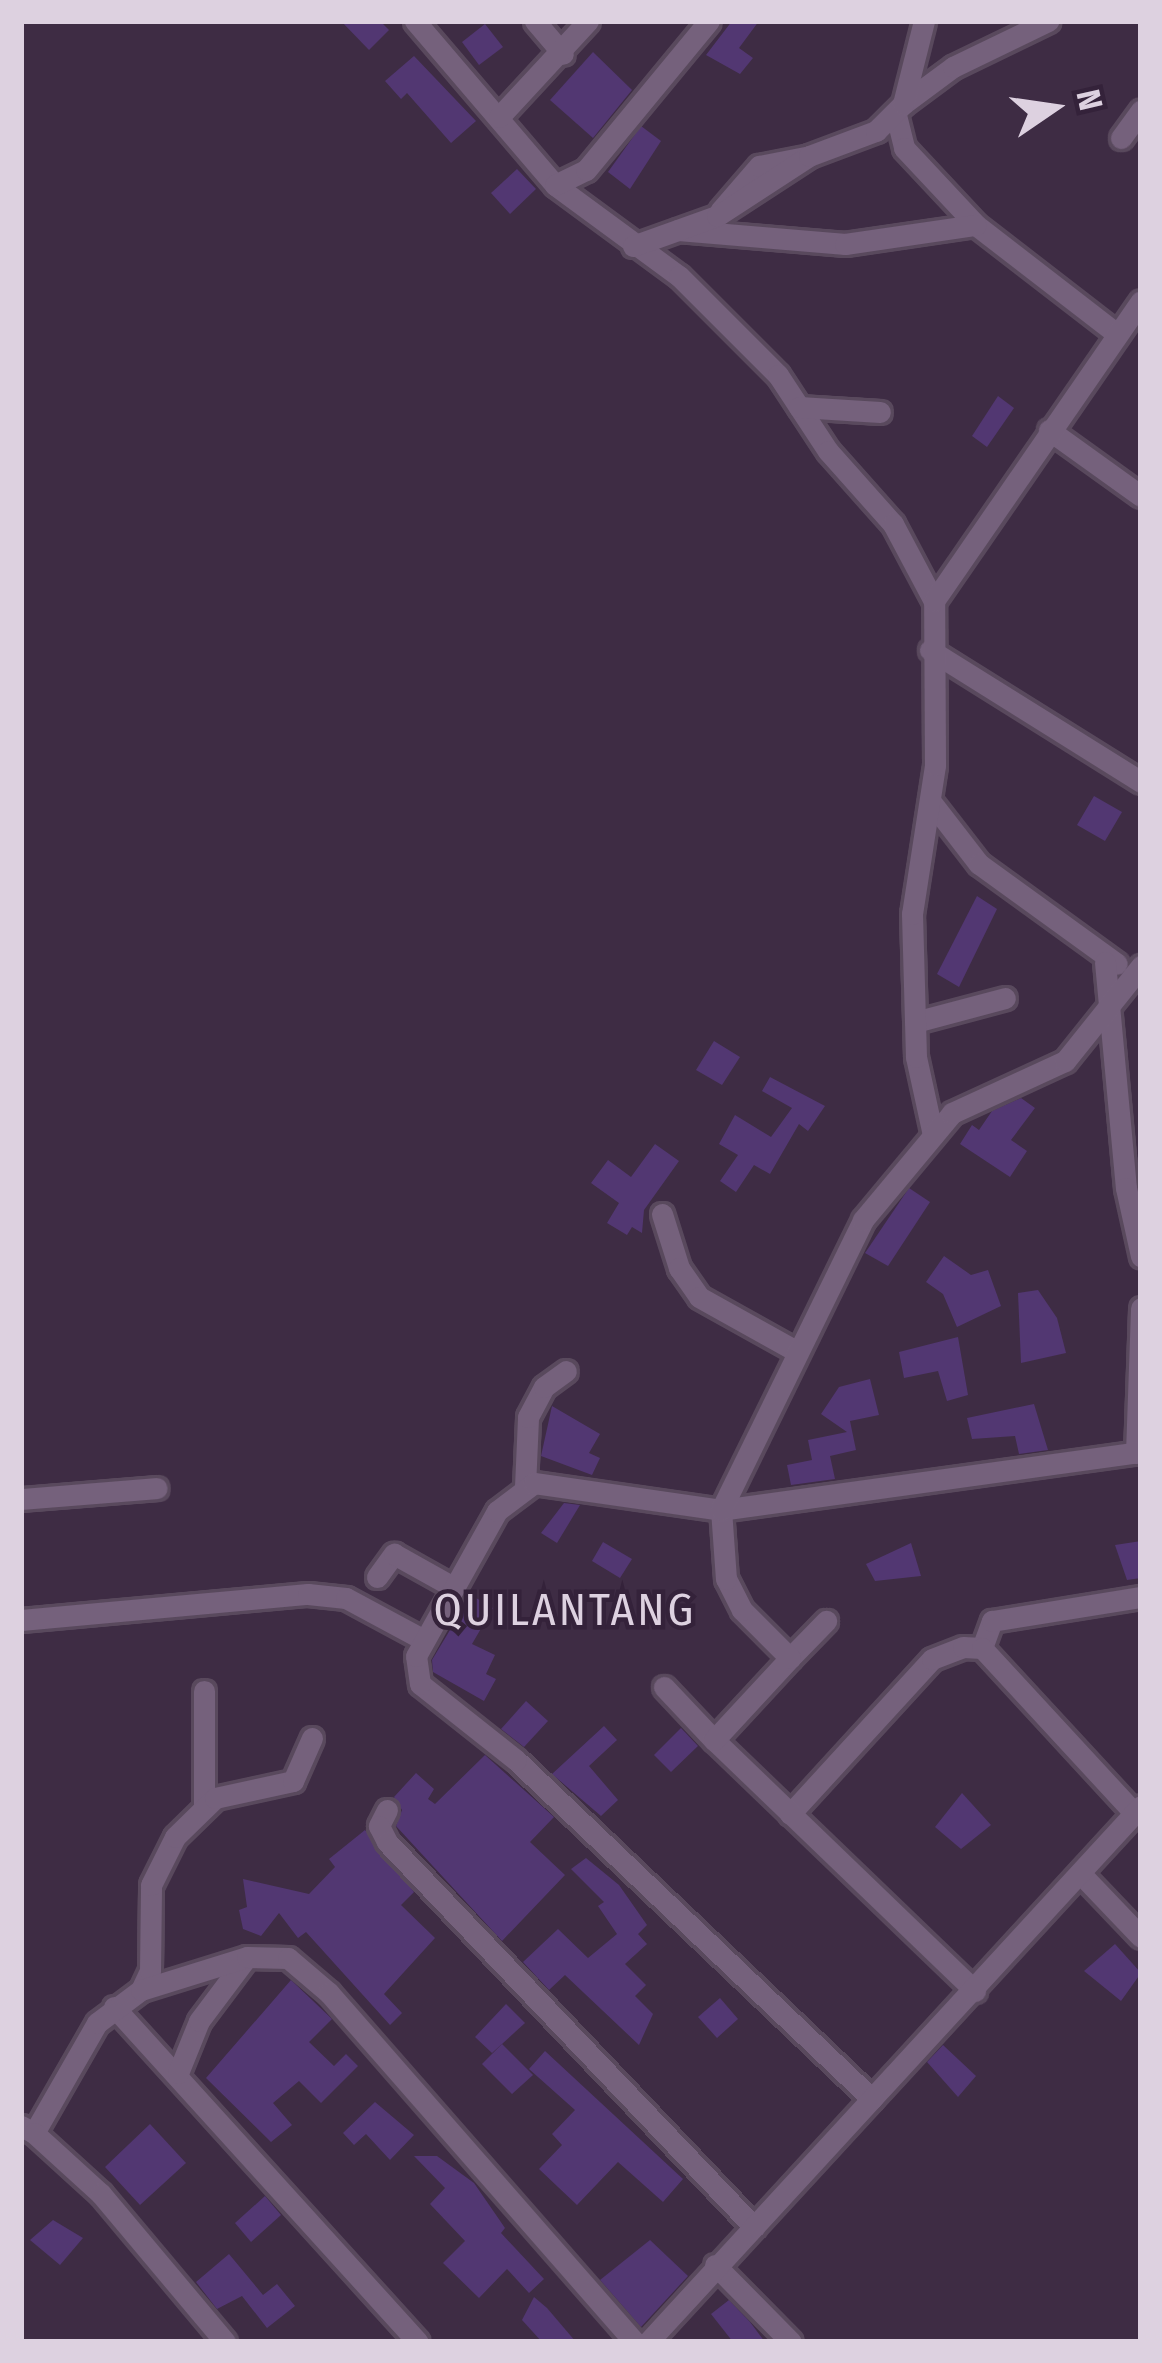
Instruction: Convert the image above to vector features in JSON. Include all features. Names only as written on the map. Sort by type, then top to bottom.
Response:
[{"type":"street","points":[[415,21],[555,185],[679,276],[756,350],[893,524],[934,601]]},
{"type":"street","points":[[536,21],[563,54]]},
{"type":"street","points":[[499,117],[563,54],[588,21]]},
{"type":"street","points":[[555,185],[586,170],[709,21]]},
{"type":"street","points":[[924,21],[899,110],[915,162],[976,225],[1117,334]]},
{"type":"street","points":[[633,246],[716,216],[808,156],[862,140],[953,67],[1041,22]]},
{"type":"street","points":[[1121,138],[1141,110]]},
{"type":"street","points":[[678,230],[844,244],[976,225]]},
{"type":"street","points":[[933,1135],[915,1022],[912,914],[931,802],[937,717],[930,650],[934,601],[1141,301]]},
{"type":"street","points":[[800,406],[880,412]]},
{"type":"street","points":[[1049,430],[1141,496]]},
{"type":"street","points":[[930,650],[1141,782]]},
{"type":"street","points":[[931,802],[979,864],[1105,962],[1141,965]]},
{"type":"street","points":[[1105,962],[1107,1012],[1141,1256]]},
{"type":"street","points":[[790,1658],[742,1610],[726,1580],[721,1510],[863,1220],[933,1135],[979,1096],[1065,1060],[1141,965]]},
{"type":"street","points":[[915,1022],[1005,998]]},
{"type":"street","points":[[662,1214],[679,1268],[699,1297],[798,1352]]},
{"type":"street","points":[[872,2099],[516,1760],[420,1684],[414,1667],[422,1639],[497,1511],[525,1487],[555,1482],[721,1510],[1138,1453],[1141,1309]]},
{"type":"street","points":[[525,1487],[528,1418],[544,1387],[566,1372]]},
{"type":"street","points":[[21,1499],[157,1488]]},
{"type":"street","points":[[377,1577],[394,1554],[454,1587]]},
{"type":"street","points":[[21,1620],[308,1594],[346,1598],[422,1639]]},
{"type":"street","points":[[982,1648],[987,1628],[1001,1618],[1141,1597]]},
{"type":"street","points":[[714,1740],[826,1621]]},
{"type":"street","points":[[648,2342],[1138,1809],[982,1648]]},
{"type":"street","points":[[790,1814],[932,1659],[982,1648]]},
{"type":"street","points":[[664,1687],[975,1991]]},
{"type":"street","points":[[204,1691],[204,1804]]},
{"type":"street","points":[[140,1990],[150,1971],[151,1885],[175,1837],[204,1804],[292,1780],[312,1738]]},
{"type":"street","points":[[387,1810],[379,1826],[387,1842],[754,2227]]},
{"type":"street","points":[[1080,1873],[1141,1936]]},
{"type":"street","points":[[178,2073],[199,2020],[247,1957]]},
{"type":"street","points":[[225,2342],[101,2194],[28,2130],[97,2023],[114,2007],[140,1990],[247,1957],[288,1958],[329,1994],[634,2342]]},
{"type":"street","points":[[114,2007],[418,2342]]},
{"type":"street","points":[[715,2265],[790,2342]]},
{"type":"building","points":[[341,21],[380,21],[389,30],[369,50]]},
{"type":"building","points":[[732,21],[759,21],[739,48],[753,58],[740,74],[706,55]]},
{"type":"building","points":[[485,24],[503,47],[479,65],[462,42]]},
{"type":"building","points":[[593,52],[632,90],[593,138],[550,100]]},
{"type":"building","points":[[414,56],[476,121],[451,143],[407,93],[401,99],[385,81]]},
{"type":"building","points":[[641,126],[661,141],[630,189],[608,172]]},
{"type":"building","points":[[517,169],[536,189],[510,214],[491,193]]},
{"type":"building","points":[[998,396],[1014,408],[987,447],[972,436]]},
{"type":"building","points":[[1094,796],[1122,812],[1105,841],[1077,825]]},
{"type":"building","points":[[977,896],[997,909],[959,987],[937,974]]},
{"type":"building","points":[[714,1041],[740,1057],[722,1085],[696,1070]]},
{"type":"building","points":[[770,1077],[825,1106],[808,1131],[799,1124],[770,1174],[754,1165],[736,1192],[720,1181],[738,1155],[719,1144],[735,1115],[771,1137],[792,1108],[762,1091]]},
{"type":"building","points":[[1021,1098],[1035,1108],[1011,1140],[1027,1151],[1010,1177],[960,1144],[972,1125],[979,1130],[992,1111]]},
{"type":"building","points":[[655,1144],[679,1161],[644,1210],[642,1233],[632,1227],[627,1235],[607,1223],[619,1203],[591,1183],[608,1160],[631,1177]]},
{"type":"building","points":[[909,1188],[930,1202],[888,1266],[865,1253]]},
{"type":"building","points":[[944,1256],[971,1275],[988,1270],[1001,1306],[957,1327],[943,1294],[926,1282]]},
{"type":"building","points":[[1038,1290],[1057,1318],[1066,1353],[1021,1363],[1018,1293]]},
{"type":"building","points":[[958,1337],[968,1395],[947,1401],[938,1371],[904,1378],[899,1352]]},
{"type":"building","points":[[870,1379],[879,1415],[850,1421],[856,1450],[830,1456],[835,1479],[791,1485],[787,1465],[812,1460],[808,1440],[847,1432],[821,1414],[839,1387]]},
{"type":"building","points":[[1034,1404],[1048,1450],[1019,1454],[1015,1436],[972,1439],[967,1418]]},
{"type":"building","points":[[552,1406],[600,1434],[589,1453],[600,1458],[592,1475],[541,1456]]},
{"type":"building","points":[[564,1503],[580,1505],[557,1543],[541,1533]]},
{"type":"building","points":[[1141,1541],[1141,1578],[1127,1580],[1115,1545]]},
{"type":"building","points":[[603,1542],[632,1559],[620,1578],[592,1561]]},
{"type":"building","points":[[911,1543],[921,1576],[875,1581],[866,1564]]},
{"type":"building","points":[[471,1595],[493,1608],[472,1644],[495,1655],[486,1674],[496,1679],[484,1701],[433,1672],[432,1660]]},
{"type":"building","points":[[526,1701],[548,1721],[524,1747],[501,1729]]},
{"type":"building","points":[[604,1726],[617,1740],[589,1766],[618,1800],[601,1816],[552,1774]]},
{"type":"building","points":[[681,1728],[698,1746],[671,1772],[654,1755]]},
{"type":"building","points":[[485,1755],[554,1817],[530,1842],[565,1875],[502,1941],[396,1826],[402,1810],[394,1797],[416,1773],[434,1789],[428,1799],[435,1804]]},
{"type":"building","points":[[962,1793],[991,1825],[961,1849],[935,1827]]},
{"type":"building","points":[[365,1830],[414,1892],[401,1905],[435,1938],[384,1994],[402,2013],[390,2025],[306,1932],[298,1938],[279,1913],[261,1936],[243,1929],[239,1910],[247,1907],[243,1879],[309,1894],[335,1867],[329,1859]]},
{"type":"building","points":[[586,1858],[619,1885],[647,1925],[638,1934],[647,1944],[625,1964],[646,1985],[635,1996],[653,2014],[639,2045],[565,1975],[549,1990],[523,1962],[558,1929],[588,1958],[617,1934],[598,1906],[604,1902],[571,1869]]},
{"type":"building","points":[[1115,1944],[1141,1973],[1121,2001],[1084,1971]]},
{"type":"building","points":[[291,1980],[332,2019],[309,2042],[334,2066],[346,2054],[358,2066],[321,2103],[299,2081],[273,2103],[292,2125],[271,2142],[206,2078]]},
{"type":"building","points":[[720,1998],[738,2019],[717,2038],[698,2017]]},
{"type":"building","points":[[506,2004],[525,2023],[492,2053],[475,2037]]},
{"type":"building","points":[[502,2044],[533,2075],[512,2094],[482,2064]]},
{"type":"building","points":[[943,2045],[976,2076],[958,2097],[927,2062]]},
{"type":"building","points":[[545,2051],[683,2179],[663,2202],[618,2162],[577,2205],[539,2169],[562,2145],[552,2134],[575,2110],[529,2069]]},
{"type":"building","points":[[375,2102],[414,2135],[390,2160],[366,2134],[354,2145],[343,2133]]},
{"type":"building","points":[[150,2124],[186,2163],[140,2205],[105,2167]]},
{"type":"building","points":[[414,2156],[437,2156],[474,2183],[505,2228],[501,2233],[544,2279],[529,2293],[507,2269],[479,2298],[443,2263],[465,2241],[430,2204],[445,2188]]},
{"type":"building","points":[[265,2196],[281,2215],[251,2242],[235,2223]]},
{"type":"building","points":[[53,2220],[83,2238],[60,2265],[30,2240]]},
{"type":"building","points":[[650,2240],[688,2276],[641,2327],[600,2280]]},
{"type":"building","points":[[229,2254],[263,2295],[277,2284],[295,2306],[267,2328],[242,2296],[217,2309],[196,2282]]},
{"type":"building","points":[[534,2297],[576,2342],[542,2342],[522,2320]]},
{"type":"building","points":[[729,2300],[765,2342],[733,2342],[711,2314]]},
{"type":"district","name":"QUILANTANG","points":[[565,1611]]}]
